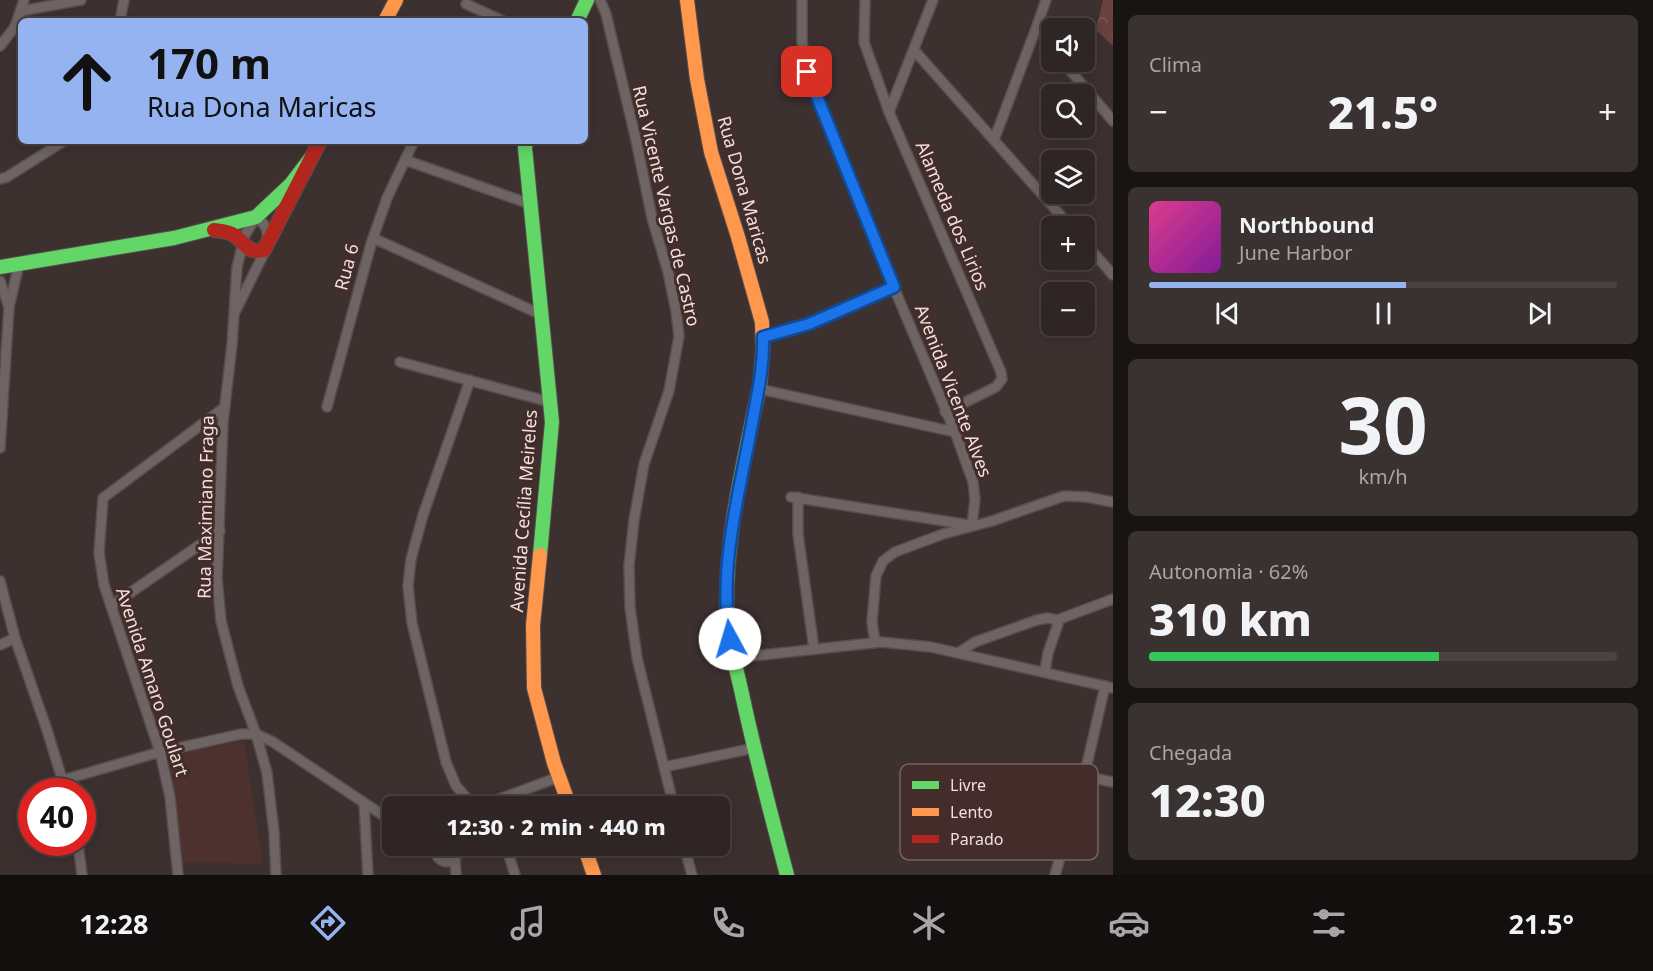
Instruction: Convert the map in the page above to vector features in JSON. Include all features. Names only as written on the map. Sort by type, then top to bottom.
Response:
[{"type":"street","points":[[18,18],[24,0]]},
{"type":"street","points":[[21,11],[81,0]]},
{"type":"street","points":[[121,18],[124,0]]},
{"type":"street","points":[[387,18],[396,0]]},
{"type":"street","points":[[578,18],[587,0]]},
{"type":"street","name":"Rua Vicente Vargas de Castro","points":[[600,0],[606,14],[652,218],[668,272],[679,336],[669,391],[644,464],[629,566],[630,607],[637,658],[671,796]]},
{"type":"street","name":"Rua Dona Maricas","points":[[687,0],[697,79],[711,152],[762,322],[763,349],[759,389],[731,537],[727,621],[754,748],[787,875]]},
{"type":"street","name":"Avenida Vicente Alves","points":[[802,0],[802,42],[807,72],[955,432],[973,482],[975,499],[972,525]]},
{"type":"street","name":"Alameda dos Lirios","points":[[865,0],[864,42],[889,111],[1001,372],[1002,379],[996,387],[945,412]]},
{"type":"street","points":[[889,111],[933,0]]},
{"type":"street","points":[[993,140],[1046,0]]},
{"type":"street","points":[[466,4],[496,18]]},
{"type":"street","points":[[0,46],[15,27],[18,19]]},
{"type":"street","points":[[1038,23],[1041,28]]},
{"type":"street","points":[[914,50],[1061,216]]},
{"type":"street","points":[[1071,72],[1113,121]]},
{"type":"street","points":[[0,179],[7,177],[59,144]]},
{"type":"street","points":[[209,230],[231,233],[249,249],[258,252],[264,250],[318,144]]},
{"type":"street","name":"Rua 6","points":[[327,407],[373,238],[387,198],[413,144]]},
{"type":"street","name":"Avenida Cecília Meireles","points":[[526,144],[552,422],[533,625],[534,688],[554,763],[566,796]]},
{"type":"street","points":[[0,267],[174,238],[256,217],[291,184],[310,159]]},
{"type":"street","points":[[405,160],[530,204]]},
{"type":"street","points":[[256,217],[267,230],[268,245]]},
{"type":"street","name":"Rua Maximiano Fraga","points":[[256,217],[248,228],[237,267],[225,407],[218,578],[221,621],[238,686],[256,734],[267,773],[276,875]]},
{"type":"street","points":[[373,238],[542,315]]},
{"type":"street","name":"Rua Maximiano Fraga","points":[[234,314],[268,245]]},
{"type":"street","points":[[1095,255],[1113,275]]},
{"type":"street","points":[[0,448],[9,307],[19,264]]},
{"type":"street","points":[[0,281],[9,307]]},
{"type":"street","points":[[763,337],[809,324],[894,287]]},
{"type":"street","points":[[400,362],[550,402]]},
{"type":"street","points":[[463,796],[446,762],[414,633],[408,586],[411,559],[423,515],[470,380]]},
{"type":"street","points":[[759,389],[955,432]]},
{"type":"street","name":"Avenida Amaro Goulart","points":[[178,875],[170,797],[160,752],[104,585],[99,553],[103,498],[225,407]]},
{"type":"street","points":[[875,642],[872,622],[876,576],[883,561],[895,552],[943,534],[992,521],[1064,496],[1113,501]]},
{"type":"street","points":[[814,649],[795,497],[972,525]]},
{"type":"street","points":[[111,606],[220,531]]},
{"type":"street","points":[[0,581],[15,638],[62,778]]},
{"type":"street","points":[[958,653],[975,642],[1037,620],[1048,618],[1057,620],[1113,599]]},
{"type":"street","points":[[1045,671],[1048,653],[1058,624],[1057,620]]},
{"type":"street","points":[[0,645],[15,638]]},
{"type":"street","points":[[734,658],[881,642],[931,647],[1109,687],[1087,764]]},
{"type":"street","points":[[70,778],[160,752],[241,734],[256,734],[273,742],[382,815]]},
{"type":"street","points":[[664,767],[754,748]]},
{"type":"street","points":[[508,796],[559,777]]},
{"type":"street","points":[[1098,779],[1113,782]]},
{"type":"street","points":[[364,803],[368,875]]},
{"type":"street","points":[[80,856],[82,875]]},
{"type":"street","points":[[437,856],[447,862],[455,859]]},
{"type":"street","points":[[456,856],[456,875]]},
{"type":"street","points":[[509,856],[515,875]]},
{"type":"street","points":[[587,856],[594,875]]},
{"type":"street","points":[[687,856],[692,875]]},
{"type":"street","points":[[1054,875],[1058,860]]},
{"type":"shaded area","points":[[244,741],[263,864],[181,862],[165,755]]},
{"type":"green space","points":[[1103,0],[1113,0],[1113,46],[1096,30]]},
{"type":"traffic: fast","points":[[578,18],[587,0]]},
{"type":"traffic: fast","points":[[526,144],[552,422],[540,555]]},
{"type":"traffic: fast","points":[[0,267],[174,238],[256,217],[291,184],[310,159]]},
{"type":"traffic: fast","points":[[757,398],[731,534],[727,618],[752,740],[787,875]]},
{"type":"traffic: slow","points":[[387,18],[396,0]]},
{"type":"traffic: slow","points":[[687,0],[697,79],[711,152],[762,322],[763,349],[757,398]]},
{"type":"traffic: slow","points":[[540,555],[533,625],[534,688],[554,763],[566,796]]},
{"type":"traffic: slow","points":[[587,856],[594,875]]},
{"type":"traffic: jam","points":[[214,230],[232,234],[250,249],[264,250],[318,144]]},
{"type":"route","points":[[730,639],[727,621],[731,537],[760,384],[763,337],[809,324],[894,287],[807,72]]}]
